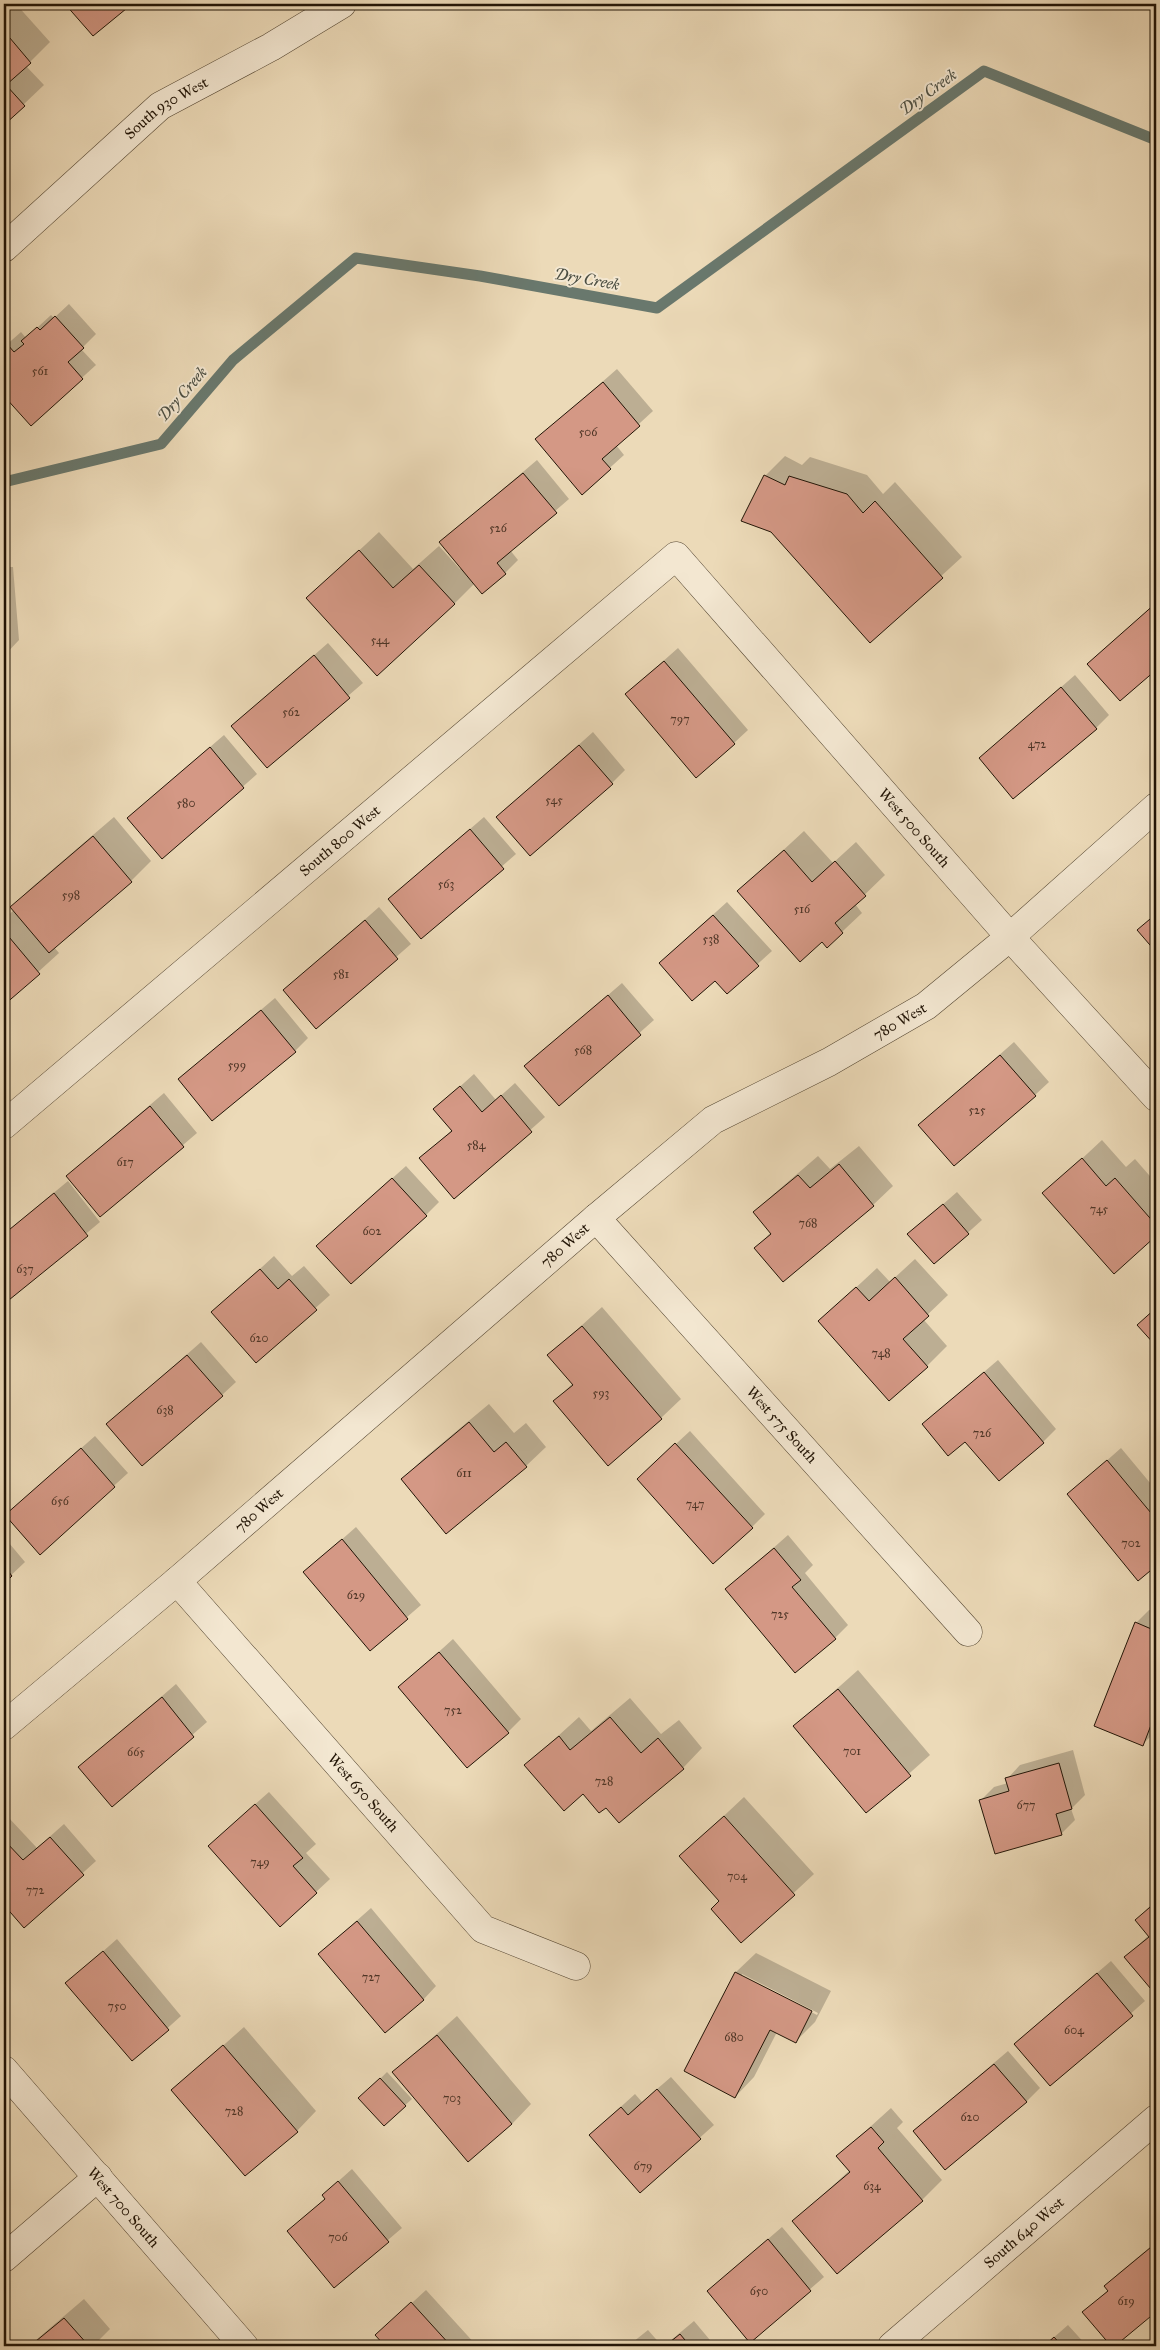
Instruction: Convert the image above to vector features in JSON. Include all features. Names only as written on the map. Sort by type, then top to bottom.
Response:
[{"type":"street","name":"South 930 West","points":[[8,245],[160,106],[271,47],[342,4]]},
{"type":"street","name":"West 500 South","points":[[676,556],[1010,937],[1156,1097]]},
{"type":"street","name":"South 800 West","points":[[4,1125],[676,556]]},
{"type":"street","name":"780 West","points":[[4,1726],[177,1580],[596,1218],[713,1120],[829,1062],[926,1006],[1010,937],[1156,807]]},
{"type":"street","name":"West 575 South","points":[[596,1218],[968,1632]]},
{"type":"street","name":"West 650 South","points":[[177,1580],[483,1929],[576,1966]]},
{"type":"street","name":"West 700 South","points":[[4,2070],[244,2346]]},
{"type":"street","name":"South 640 West","points":[[892,2346],[1156,2118]]},
{"type":"street","points":[[4,2258],[98,2177]]},
{"type":"building","points":[[65,4],[132,4],[93,36]]},
{"type":"building","points":[[4,31],[31,63],[6,85],[25,106],[4,125]]},
{"type":"building","points":[[55,316],[84,348],[68,362],[83,379],[31,426],[4,396],[4,347],[7,344],[14,352],[24,344],[21,341],[37,327],[40,330]]},
{"type":"building","points":[[603,382],[640,426],[602,459],[611,469],[582,495],[535,439]]},
{"type":"building","points":[[523,473],[557,513],[497,563],[506,574],[482,594],[439,542]]},
{"type":"building","points":[[764,475],[785,485],[789,476],[847,494],[863,513],[875,501],[943,578],[870,643],[771,532],[741,521]]},
{"type":"building","points":[[359,550],[393,588],[419,565],[455,604],[377,676],[306,598]]},
{"type":"building","points":[[1156,603],[1156,670],[1120,701],[1087,664]]},
{"type":"building","points":[[314,655],[350,698],[267,768],[231,726]]},
{"type":"building","points":[[664,661],[735,744],[696,778],[625,694]]},
{"type":"building","points":[[1061,687],[1097,729],[1013,799],[979,758]]},
{"type":"building","points":[[579,745],[613,784],[530,856],[496,817]]},
{"type":"building","points":[[210,747],[244,788],[162,859],[127,818]]},
{"type":"building","points":[[470,829],[504,869],[421,939],[388,899]]},
{"type":"building","points":[[93,836],[132,882],[49,953],[10,907]]},
{"type":"building","points":[[784,850],[812,882],[835,861],[866,896],[835,923],[843,933],[827,948],[822,942],[800,962],[737,891]]},
{"type":"building","points":[[1156,914],[1156,952],[1137,930]]},
{"type":"building","points":[[713,915],[759,966],[727,994],[715,981],[692,1001],[659,963]]},
{"type":"building","points":[[365,920],[398,959],[316,1029],[283,990]]},
{"type":"building","points":[[4,931],[40,974],[4,1005]]},
{"type":"building","points":[[608,995],[641,1035],[559,1106],[524,1066]]},
{"type":"building","points":[[261,1010],[296,1052],[212,1121],[178,1079]]},
{"type":"building","points":[[1000,1055],[1036,1096],[954,1166],[918,1125]]},
{"type":"building","points":[[460,1086],[482,1112],[501,1095],[532,1132],[454,1199],[419,1158],[452,1131],[433,1109]]},
{"type":"building","points":[[150,1106],[184,1147],[100,1217],[66,1176]]},
{"type":"building","points":[[1082,1158],[1106,1186],[1115,1178],[1156,1225],[1156,1236],[1114,1274],[1042,1193]]},
{"type":"building","points":[[839,1164],[874,1206],[783,1282],[754,1248],[771,1234],[753,1212],[798,1175],[810,1188]]},
{"type":"building","points":[[392,1178],[427,1216],[351,1284],[316,1246]]},
{"type":"building","points":[[54,1193],[88,1236],[4,1304],[4,1234]]},
{"type":"building","points":[[943,1204],[969,1234],[934,1264],[907,1234]]},
{"type":"building","points":[[260,1269],[278,1289],[289,1279],[317,1310],[256,1363],[211,1312]]},
{"type":"building","points":[[895,1277],[929,1316],[903,1339],[928,1367],[889,1401],[818,1321],[856,1287],[869,1301]]},
{"type":"building","points":[[1156,1308],[1156,1346],[1137,1325]]},
{"type":"building","points":[[582,1326],[662,1419],[608,1466],[553,1401],[573,1385],[547,1355]]},
{"type":"building","points":[[187,1355],[223,1396],[142,1466],[106,1424]]},
{"type":"building","points":[[984,1372],[1044,1443],[999,1481],[965,1442],[948,1456],[922,1424]]},
{"type":"building","points":[[469,1422],[494,1452],[506,1442],[527,1467],[446,1534],[401,1479]]},
{"type":"building","points":[[675,1443],[753,1528],[713,1564],[637,1479]]},
{"type":"building","points":[[81,1448],[115,1487],[40,1555],[5,1515]]},
{"type":"building","points":[[1107,1460],[1156,1519],[1156,1566],[1138,1581],[1067,1494]]},
{"type":"building","points":[[342,1539],[408,1619],[370,1651],[303,1572]]},
{"type":"building","points":[[774,1548],[801,1580],[792,1587],[836,1639],[795,1673],[725,1589]]},
{"type":"building","points":[[4,1566],[12,1576],[4,1584]]},
{"type":"building","points":[[1135,1622],[1156,1631],[1156,1712],[1143,1746],[1094,1726]]},
{"type":"building","points":[[439,1652],[509,1733],[467,1768],[398,1687]]},
{"type":"building","points":[[838,1689],[911,1776],[866,1813],[793,1726]]},
{"type":"building","points":[[162,1697],[194,1737],[112,1807],[78,1767]]},
{"type":"building","points":[[610,1717],[641,1753],[658,1738],[684,1769],[619,1823],[606,1808],[599,1813],[583,1794],[564,1811],[524,1765],[559,1736],[570,1750]]},
{"type":"building","points":[[1059,1763],[1072,1809],[1056,1814],[1062,1835],[995,1854],[979,1800],[1009,1791],[1005,1778]]},
{"type":"building","points":[[255,1804],[303,1858],[293,1866],[317,1893],[280,1927],[208,1846]]},
{"type":"building","points":[[724,1816],[795,1895],[741,1943],[711,1909],[719,1901],[679,1856]]},
{"type":"building","points":[[50,1837],[84,1875],[24,1928],[4,1905],[4,1840],[23,1860]]},
{"type":"building","points":[[1156,1902],[1156,1995],[1124,1957],[1149,1937],[1135,1920]]},
{"type":"building","points":[[357,1921],[424,2000],[385,2033],[318,1954]]},
{"type":"building","points":[[103,1951],[169,2030],[132,2061],[65,1983]]},
{"type":"building","points":[[735,1972],[812,2011],[796,2043],[770,2030],[735,2098],[684,2071]]},
{"type":"building","points":[[1097,1973],[1133,2016],[1050,2086],[1014,2044]]},
{"type":"building","points":[[437,2035],[512,2124],[468,2162],[392,2072]]},
{"type":"building","points":[[223,2045],[298,2132],[245,2176],[171,2090]]},
{"type":"building","points":[[994,2064],[1027,2102],[945,2170],[913,2131]]},
{"type":"building","points":[[380,2078],[406,2106],[384,2126],[358,2098]]},
{"type":"building","points":[[657,2089],[701,2139],[640,2193],[589,2135],[621,2107],[628,2115]]},
{"type":"building","points":[[871,2127],[884,2142],[878,2148],[923,2201],[837,2274],[792,2221],[850,2172],[836,2156]]},
{"type":"building","points":[[338,2181],[389,2242],[334,2288],[287,2231],[325,2199],[322,2195]]},
{"type":"building","points":[[768,2239],[811,2291],[750,2343],[707,2291]]},
{"type":"building","points":[[1156,2243],[1156,2312],[1115,2346],[1111,2346],[1082,2312],[1108,2291],[1104,2286]]},
{"type":"building","points":[[411,2302],[451,2346],[385,2346],[375,2335]]},
{"type":"building","points":[[64,2318],[89,2346],[30,2346]]},
{"type":"building","points":[[680,2334],[690,2346],[665,2346]]},
{"type":"building","points":[[1054,2337],[1062,2346],[1044,2346]]},
{"type":"waterway","name":"Dry Creek","points":[[4,482],[161,444],[233,360],[356,258],[480,276],[657,308],[984,71],[1156,140]]}]
